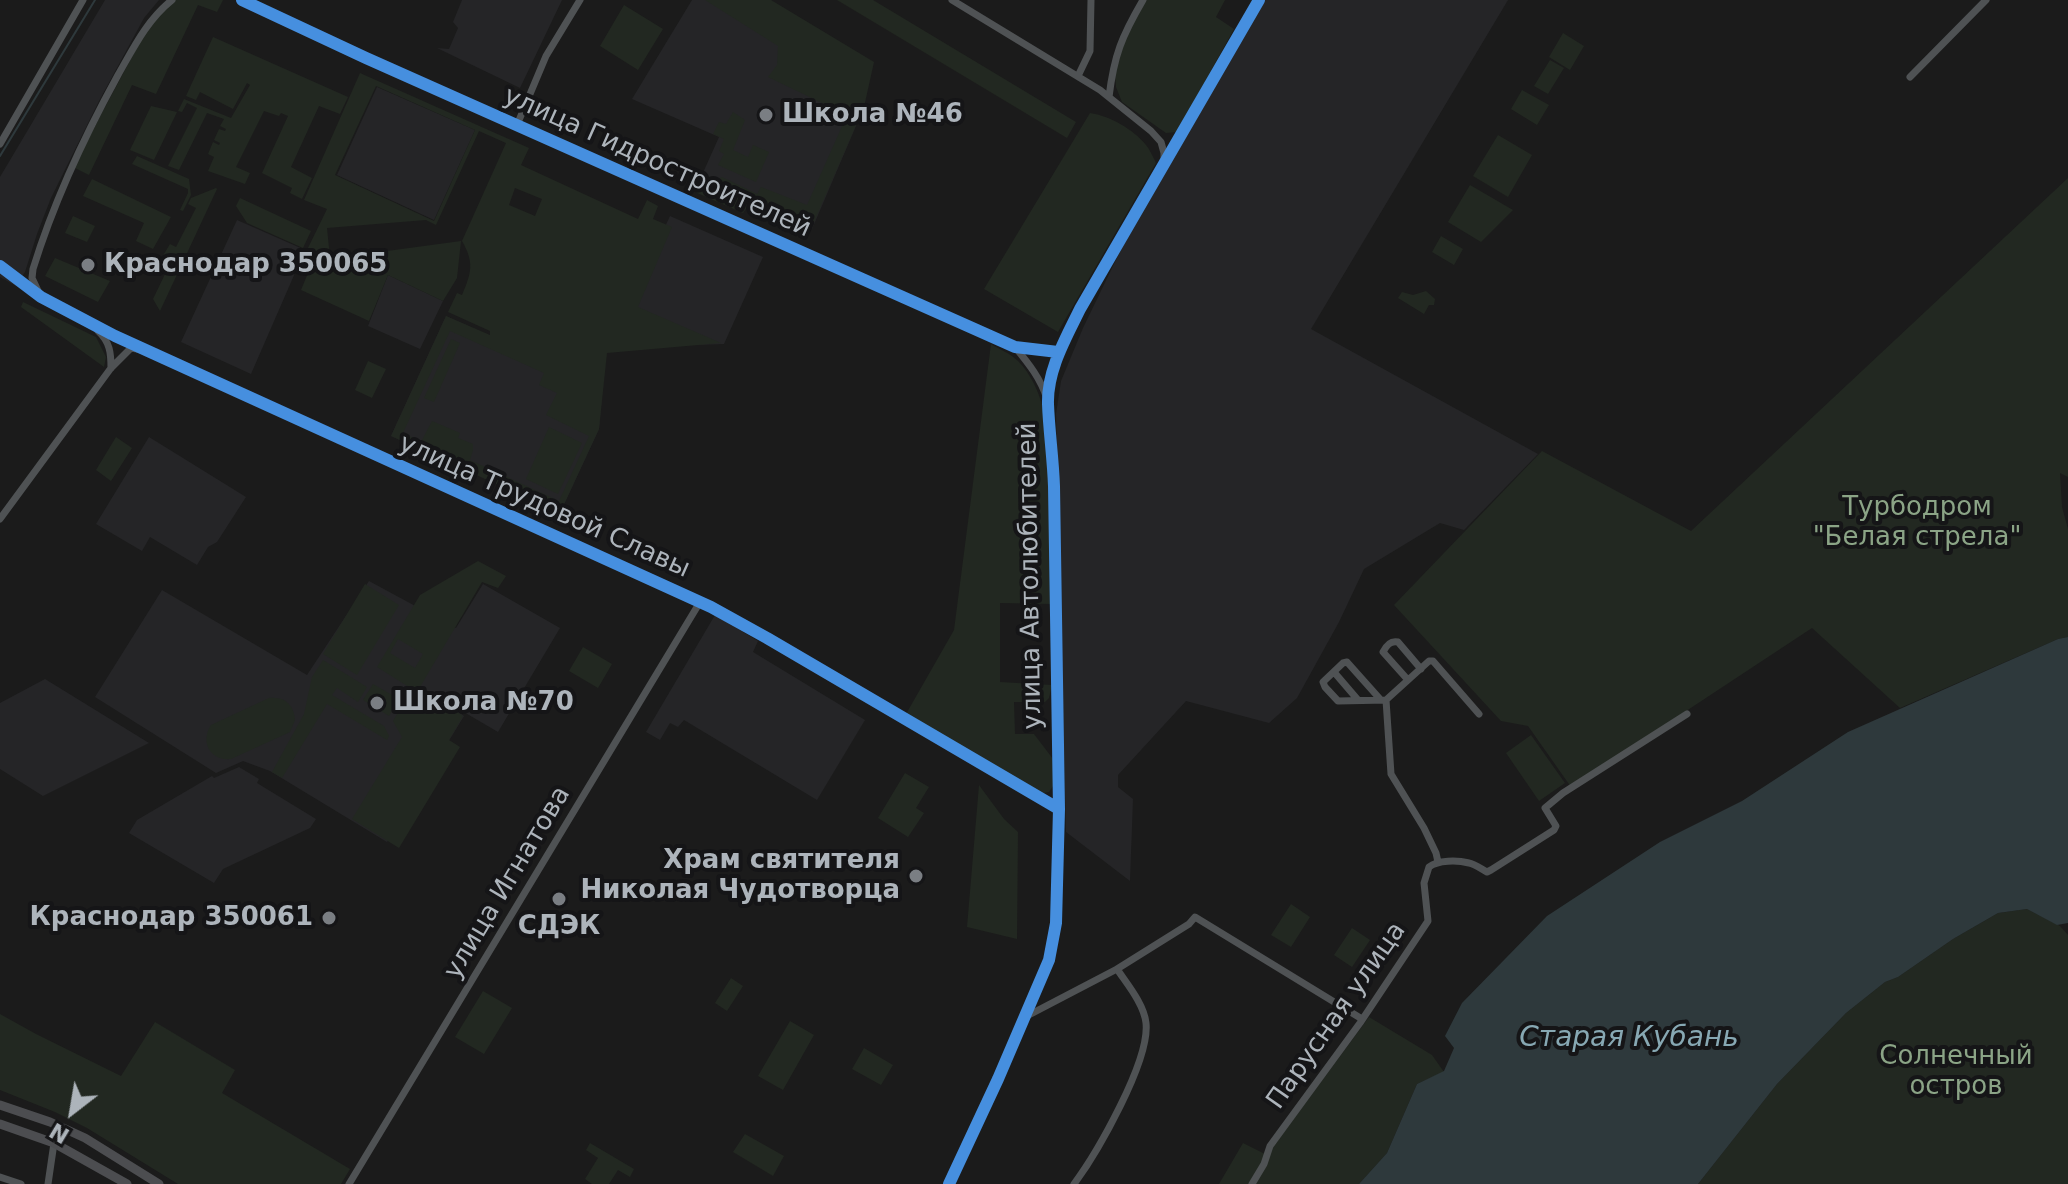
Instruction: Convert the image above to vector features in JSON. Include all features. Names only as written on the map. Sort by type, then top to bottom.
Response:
[{"type":"main road","points":[[0,1105],[85,1138],[159,1184]]},
{"type":"main road","points":[[0,1124],[54,1143],[127,1184]]},
{"type":"street","points":[[0,144],[83,0]]},
{"type":"street","points":[[41,297],[32,278],[33,269],[62,187],[104,100],[142,32],[172,0]]},
{"type":"street","name":"улица Гидростроителей","points":[[242,0],[1015,347],[1058,352]]},
{"type":"street","points":[[517,125],[546,56],[580,0]]},
{"type":"street","points":[[952,0],[1078,76],[1142,122],[1161,142],[1164,165]]},
{"type":"street","points":[[1078,76],[1090,51],[1091,0]]},
{"type":"street","points":[[1109,97],[1121,38],[1143,0]]},
{"type":"street","name":"улица Автолюбителей","points":[[949,1184],[1049,960],[1056,923],[1059,809],[1053,449],[1048,402],[1058,352],[1120,238],[1259,0]]},
{"type":"street","points":[[1910,77],[1986,0]]},
{"type":"street","name":"улица Трудовой Славы","points":[[0,266],[41,297],[90,324],[700,602],[1059,809]]},
{"type":"street","points":[[90,324],[107,340],[111,350],[111,368]]},
{"type":"street","name":"улица Гидростроителей","points":[[1015,347],[1035,372],[1048,402]]},
{"type":"street","points":[[0,519],[111,368],[131,348],[151,352]]},
{"type":"street","name":"улица Игнатова","points":[[349,1184],[700,602]]},
{"type":"street","points":[[1408,680],[1383,652],[1391,642],[1398,642],[1421,669]]},
{"type":"street","points":[[1479,714],[1433,661],[1429,661],[1383,700],[1338,701],[1323,682],[1347,662],[1383,700],[1391,774],[1424,828],[1438,862],[1469,863],[1487,872],[1554,830],[1555,821],[1545,808],[1563,793],[1687,714]]},
{"type":"street","points":[[1334,672],[1358,700]]},
{"type":"street","name":"Парусная улица","points":[[1252,1184],[1270,1146],[1428,921],[1424,883],[1429,867],[1438,862]]},
{"type":"street","points":[[1025,1017],[1117,969],[1189,924],[1195,917],[1362,1019]]},
{"type":"street","points":[[1074,1184],[1113,1120],[1136,1069],[1146,1034],[1143,1011],[1117,969]]},
{"type":"street","points":[[48,1184],[54,1143]]},
{"type":"street","points":[[0,1177],[21,1184]]},
{"type":"shaded area","points":[[105,0],[159,0],[144,18],[99,101],[51,198],[25,272],[16,286],[0,277],[0,177]]},
{"type":"shaded area","points":[[462,0],[562,0],[520,88],[437,48],[449,49],[458,28],[453,22]]},
{"type":"shaded area","name":"Школа №46","points":[[692,0],[730,0],[863,80],[864,107],[812,229],[806,226],[803,232],[697,186],[719,137],[632,99]]},
{"type":"shaded area","points":[[1263,0],[1508,0],[1311,329],[1538,454],[1464,530],[1440,523],[1364,569],[1297,698],[1269,723],[1186,701],[1118,775],[1118,787],[1133,799],[1130,881],[1066,832],[1056,414],[1061,381],[1129,233]]},
{"type":"shaded area","points":[[377,87],[475,130],[434,220],[337,175]]},
{"type":"shaded area","points":[[670,216],[763,257],[724,344],[665,346],[619,325]]},
{"type":"shaded area","points":[[237,220],[305,250],[251,374],[181,342]]},
{"type":"shaded area","points":[[388,275],[443,301],[420,349],[368,326]]},
{"type":"shaded area","points":[[446,316],[603,386],[599,429],[560,513],[391,436]]},
{"type":"shaded area","points":[[149,437],[246,497],[217,542],[208,547],[197,565],[150,537],[142,551],[96,524]]},
{"type":"shaded area","points":[[369,581],[456,628],[483,584],[560,628],[498,732],[421,687],[464,716],[387,842],[270,771],[243,761],[216,773],[95,697],[162,590],[307,675]]},
{"type":"shaded area","points":[[715,615],[758,641],[753,652],[865,720],[817,800],[684,720],[678,727],[670,723],[660,740],[646,732]]},
{"type":"shaded area","points":[[45,679],[149,743],[43,796],[0,769],[0,703]]},
{"type":"shaded area","points":[[239,767],[259,779],[257,783],[316,819],[310,828],[223,869],[214,883],[129,833],[137,820],[212,776],[214,778]]},
{"type":"green space","points":[[175,0],[223,0],[217,12],[198,5],[156,94],[132,85],[89,175],[73,167],[148,27]]},
{"type":"green space","points":[[705,0],[771,0],[874,62],[864,107],[808,236],[747,207],[743,213],[695,192],[701,179],[722,177],[757,194],[761,187],[807,205],[847,115],[768,77],[777,65],[778,46]]},
{"type":"green space","points":[[837,0],[873,0],[1076,122],[1067,138]]},
{"type":"green space","points":[[1143,0],[1225,0],[1216,17],[1234,29],[1177,132],[1166,133],[1122,102],[1116,87],[1114,61]]},
{"type":"green space","points":[[624,5],[663,29],[638,70],[600,46]]},
{"type":"green space","points":[[1563,33],[1584,46],[1570,70],[1549,57]]},
{"type":"green space","points":[[213,37],[348,97],[340,114],[319,106],[291,167],[312,178],[302,199],[290,193],[292,188],[262,173],[288,116],[281,113],[279,116],[264,111],[236,167],[250,173],[245,184],[208,171],[214,157],[208,154],[213,142],[219,145],[214,140],[219,129],[226,129],[220,126],[224,119],[207,113],[179,170],[168,166],[197,108],[187,103],[182,112],[178,111],[184,99],[231,118],[250,85],[247,83],[233,109],[200,92],[196,100],[186,96]]},
{"type":"green space","points":[[1550,60],[1564,68],[1548,94],[1534,86]]},
{"type":"green space","points":[[360,73],[529,148],[521,165],[638,219],[647,200],[658,206],[653,219],[672,227],[638,307],[721,343],[607,353],[599,429],[560,513],[391,436],[446,316],[490,335],[490,331],[448,312],[457,293],[462,295],[470,273],[470,261],[462,241],[506,143],[479,131],[436,225],[426,220],[327,228],[332,257],[307,260],[307,250],[327,209],[304,200]],"holes":[[[376,86],[475,130],[434,221],[335,175]],[[515,188],[542,199],[535,216],[509,205]],[[450,331],[544,373],[539,385],[557,393],[546,415],[589,436],[559,501],[470,460],[473,444],[458,438],[460,433],[432,421],[421,442],[403,433]]]},
{"type":"green space","points":[[1522,90],[1549,105],[1537,125],[1511,109]]},
{"type":"green space","points":[[151,106],[177,112],[154,160],[130,150]]},
{"type":"green space","points":[[733,112],[745,120],[733,150],[748,157],[753,145],[769,152],[756,182],[718,165],[724,154],[719,151],[724,139],[713,134],[719,122],[726,124]]},
{"type":"green space","points":[[1090,113],[1113,120],[1135,134],[1156,163],[1058,332],[984,289]]},
{"type":"green space","points":[[1498,135],[1532,155],[1508,197],[1473,176]]},
{"type":"green space","points":[[137,156],[189,179],[191,195],[183,211],[180,210],[188,189],[132,164]]},
{"type":"green space","name":"Турбодром \"Белая стрела\"","points":[[2068,178],[2068,477],[2060,473],[2062,507],[2068,529],[2068,637],[1900,708],[1812,628],[1571,787],[1528,726],[1501,721],[1394,605],[1542,451],[1691,531]]},
{"type":"green space","points":[[92,179],[171,217],[153,249],[136,241],[144,223],[83,196]]},
{"type":"green space","points":[[1470,185],[1513,210],[1481,242],[1448,222]]},
{"type":"green space","points":[[216,188],[160,311],[153,299],[167,270],[158,264],[170,244],[176,247],[196,208],[188,204],[191,198]]},
{"type":"green space","points":[[240,198],[311,231],[303,248],[247,223],[236,206]]},
{"type":"green space","points":[[73,216],[95,226],[87,242],[65,233]]},
{"type":"green space","points":[[1441,236],[1463,249],[1454,265],[1432,252]]},
{"type":"green space","points":[[461,241],[457,278],[443,301],[388,275],[369,321],[301,290],[313,261]]},
{"type":"green space","points":[[55,258],[110,281],[98,302],[45,276]]},
{"type":"green space","points":[[1426,291],[1435,299],[1434,305],[1429,305],[1424,314],[1398,298],[1402,292],[1413,295]]},
{"type":"green space","points":[[23,302],[96,337],[106,357],[104,367],[21,307]]},
{"type":"green space","points":[[451,339],[460,343],[434,402],[424,398]]},
{"type":"green space","points":[[991,344],[1015,358],[1026,370],[1041,402],[1049,437],[1051,604],[1000,603],[1000,682],[1052,685],[1045,702],[1014,702],[1015,734],[1034,734],[1053,759],[1053,786],[1044,793],[1034,792],[906,714],[954,630]]},
{"type":"green space","points":[[368,361],[386,369],[372,398],[355,390]]},
{"type":"green space","points":[[549,427],[582,443],[558,494],[526,479]]},
{"type":"green space","points":[[116,437],[132,448],[111,481],[96,470]]},
{"type":"green space","points":[[478,561],[506,576],[498,588],[482,582],[420,687],[463,716],[449,740],[460,747],[399,848],[352,819],[402,737],[393,721],[412,689],[377,667],[420,595]],"holes":[[[398,639],[423,654],[415,668],[390,653]]]},
{"type":"green space","points":[[365,584],[399,605],[357,675],[323,654]]},
{"type":"green space","points":[[583,647],[612,664],[598,688],[569,671]]},
{"type":"green space","points":[[323,660],[367,687],[358,702],[337,688],[332,695],[384,726],[389,736],[387,740],[327,704],[282,778],[272,772],[304,714],[312,677]]},
{"type":"green space","points":[[373,684],[399,699],[389,716],[363,700]]},
{"type":"green space","points":[[269,698],[280,698],[291,706],[295,720],[290,732],[231,759],[213,754],[207,744],[211,725]]},
{"type":"green space","points":[[1531,735],[1565,783],[1539,801],[1506,753]]},
{"type":"green space","points":[[905,773],[929,787],[916,808],[924,813],[908,837],[878,818]]},
{"type":"green space","points":[[979,785],[1004,819],[1018,832],[1017,939],[967,927]]},
{"type":"green space","points":[[1291,904],[1310,917],[1291,947],[1271,935]]},
{"type":"green space","name":"Солнечный остров","points":[[2027,909],[2060,926],[2068,935],[2068,1184],[1698,1184],[1777,1084],[1846,1013],[1885,982],[1898,977],[1998,913]]},
{"type":"green space","points":[[1352,928],[1370,940],[1352,967],[1334,955]]},
{"type":"green space","points":[[731,978],[743,986],[727,1011],[715,1003]]},
{"type":"green space","points":[[483,991],[512,1008],[484,1054],[455,1037]]},
{"type":"green space","points":[[0,1014],[121,1076],[155,1022],[235,1070],[222,1093],[350,1169],[341,1184],[178,1184],[87,1128],[0,1090]]},
{"type":"green space","points":[[1369,1017],[1432,1055],[1444,1072],[1417,1084],[1387,1153],[1359,1184],[1219,1184],[1243,1143],[1267,1155]]},
{"type":"green space","points":[[790,1021],[814,1035],[783,1090],[758,1076]]},
{"type":"green space","points":[[864,1048],[893,1065],[881,1085],[852,1069]]},
{"type":"green space","points":[[745,1134],[784,1156],[773,1176],[733,1152]]},
{"type":"green space","points":[[590,1143],[634,1169],[630,1177],[618,1170],[609,1184],[592,1184],[585,1179],[598,1158],[586,1150]]},
{"type":"water","name":"Старая Кубань","points":[[2068,637],[2068,923],[2057,925],[2027,909],[1998,913],[1898,977],[1885,982],[1846,1013],[1777,1084],[1698,1184],[1359,1184],[1387,1153],[1417,1084],[1444,1071],[1454,1048],[1445,1036],[1462,1003],[1547,916],[1660,842],[1742,801],[1848,732]]},
{"type":"waterway","points":[[0,156],[95,0]]},
{"type":"cycle path","points":[[242,0],[1015,347],[1058,352]]},
{"type":"cycle path","points":[[949,1184],[1049,960],[1056,923],[1059,809],[1054,486],[1048,404],[1051,379],[1058,355],[1080,309],[1259,0]]},
{"type":"cycle path","points":[[0,266],[41,297],[115,336],[711,607],[1059,809]]},
{"type":"place","name":"Школа №46","points":[[766,115]]},
{"type":"place","name":"Краснодар 350065","points":[[88,265]]},
{"type":"place","name":"Школа №70","points":[[377,703]]},
{"type":"place","name":"Храм святителя Николая Чудотворца","points":[[916,876]]},
{"type":"place","name":"СДЭК","points":[[559,899]]},
{"type":"place","name":"Краснодар 350061","points":[[329,918]]}]
